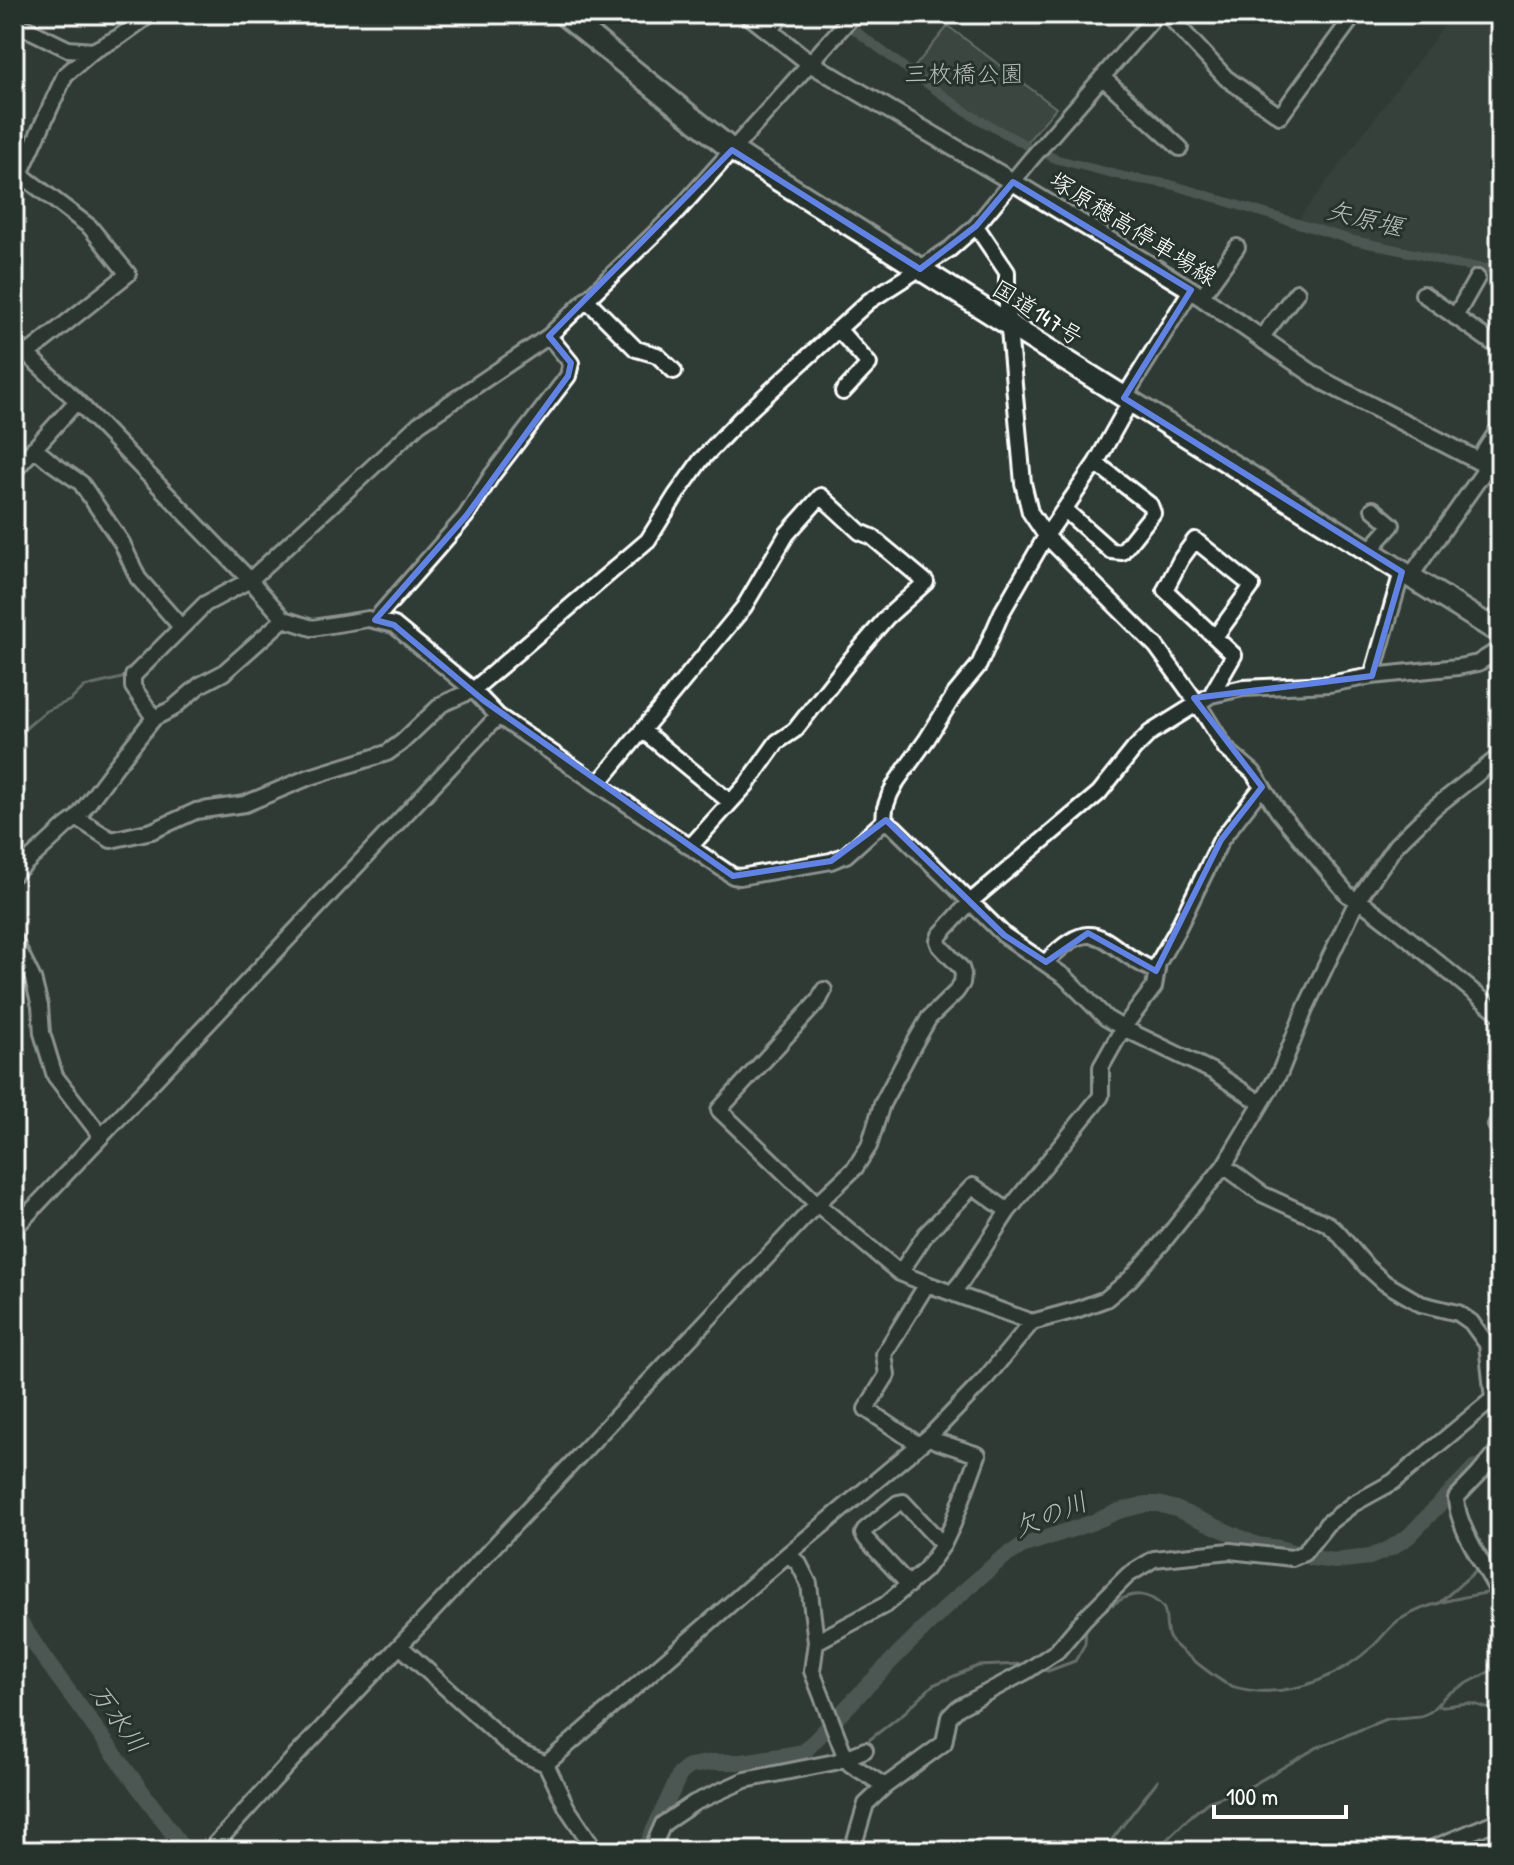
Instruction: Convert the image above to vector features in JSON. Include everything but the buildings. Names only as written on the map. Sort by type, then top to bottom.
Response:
[{"type":"highway","name":"国道147号","points":[[563,14],[732,150],[1500,633]]},
{"type":"main road","name":"塚原穂高停車場線","points":[[748,14],[810,63],[1196,294],[1323,381],[1489,466]]},
{"type":"street","points":[[14,193],[65,75],[93,51],[151,14]]},
{"type":"street","points":[[770,31],[783,14]]},
{"type":"street","points":[[154,718],[133,687],[133,676],[181,627],[205,604],[250,580],[419,424],[549,336],[677,212],[854,14]]},
{"type":"street","points":[[77,818],[111,840],[152,831],[196,811],[245,804],[307,778],[387,753],[442,704],[473,690],[648,540],[701,460],[741,418],[869,301],[950,249],[976,226],[1157,14]]},
{"type":"street","points":[[1167,14],[1226,78],[1280,116],[1355,14]]},
{"type":"street","points":[[14,30],[25,28],[68,49],[93,51]]},
{"type":"street","points":[[1102,77],[1180,148]]},
{"type":"street","points":[[20,174],[90,227],[128,274],[27,354]]},
{"type":"street","points":[[976,226],[1007,272],[1007,308],[1023,483],[1030,512],[1046,536],[1156,646],[1226,749],[1253,772],[1278,811],[1348,895],[1402,933],[1500,1014]]},
{"type":"street","points":[[14,342],[77,401],[284,619],[312,628],[357,620],[375,620],[394,625],[503,718],[733,876],[751,876],[831,861],[846,855],[884,821],[890,794],[955,694],[979,665],[1002,612],[1046,536],[1096,463],[1127,400],[1196,294],[1237,247]]},
{"type":"street","points":[[1455,317],[1477,278]]},
{"type":"street","points":[[1260,339],[1297,292]]},
{"type":"street","points":[[1423,294],[1500,348]]},
{"type":"street","points":[[586,299],[636,349],[657,355],[674,371]]},
{"type":"street","points":[[838,329],[869,364],[843,392]]},
{"type":"street","points":[[375,620],[466,516],[492,475],[568,376],[571,363],[549,336]]},
{"type":"street","points":[[14,471],[77,401]]},
{"type":"street","points":[[1372,676],[1406,574],[1489,466],[1500,427]]},
{"type":"street","points":[[34,448],[81,483],[122,543],[138,578],[181,627]]},
{"type":"street","points":[[1065,510],[1111,551],[1122,552],[1153,513],[1150,505],[1096,463]]},
{"type":"street","points":[[598,784],[744,607],[787,534],[821,496],[860,532],[872,537],[926,582],[887,617],[795,730],[777,742],[747,784],[690,847]]},
{"type":"street","points":[[1369,551],[1392,525],[1373,509]]},
{"type":"street","points":[[1211,695],[1234,655],[1165,590],[1195,540],[1252,586],[1215,637]]},
{"type":"street","points":[[14,874],[77,818],[154,718],[172,709],[200,685],[223,673],[284,619]]},
{"type":"street","points":[[209,1851],[817,1204],[855,1168],[869,1146],[882,1104],[929,1018],[962,983],[961,968],[940,946],[940,935],[971,901],[1099,793],[1150,733],[1211,695],[1243,688],[1329,684],[1468,665],[1478,663],[1500,649]]},
{"type":"street","points":[[14,1229],[503,718]]},
{"type":"street","points":[[642,730],[730,802]]},
{"type":"street","points":[[824,990],[819,1000],[719,1110],[817,1204],[900,1273],[1032,1322],[1076,1310],[1106,1299],[1130,1279],[1224,1166],[1280,1072],[1306,1007],[1357,901],[1396,845],[1416,823],[1500,756]]},
{"type":"street","points":[[952,1293],[1008,1211],[1101,1096],[1101,1067],[1123,1028],[1154,987],[1158,963],[1221,840],[1262,787]]},
{"type":"street","points":[[884,821],[894,827],[1004,935],[1065,977],[1106,1018],[1212,1071],[1261,1103]]},
{"type":"street","points":[[1046,962],[1061,947],[1077,936],[1088,933],[1156,971]]},
{"type":"street","points":[[14,940],[33,979],[40,1006],[42,1033],[55,1076],[101,1136]]},
{"type":"street","points":[[1500,1119],[1496,1125],[1500,1131]]},
{"type":"street","points":[[852,1851],[866,1804],[885,1786],[944,1743],[949,1717],[958,1708],[1057,1651],[1128,1575],[1154,1559],[1230,1551],[1292,1558],[1304,1553],[1327,1524],[1353,1504],[1393,1482],[1497,1404],[1487,1344],[1471,1322],[1458,1313],[1421,1304],[1385,1283],[1328,1224],[1262,1194],[1224,1166]]},
{"type":"street","points":[[900,1273],[926,1234],[973,1186],[1008,1211]]},
{"type":"street","points":[[816,1642],[885,1605],[925,1570],[953,1524],[978,1455],[936,1441],[924,1441],[866,1409],[887,1375],[884,1354],[927,1284]]},
{"type":"street","points":[[546,1764],[788,1554],[924,1441],[985,1379],[1032,1322]]},
{"type":"street","points":[[1487,1344],[1500,1335]]},
{"type":"street","points":[[1498,1592],[1456,1509],[1456,1498],[1500,1449]]},
{"type":"street","points":[[909,1585],[866,1539],[863,1534],[866,1529],[903,1502],[943,1545]]},
{"type":"street","points":[[788,1554],[799,1564],[809,1584],[816,1642],[812,1671],[844,1754],[855,1767],[885,1786]]},
{"type":"street","points":[[400,1646],[508,1744],[546,1764],[567,1808],[596,1851]]},
{"type":"street","points":[[651,1851],[663,1824],[694,1803],[745,1780],[865,1750]]},
{"type":"street","points":[[1426,1851],[1500,1820]]},
{"type":"street","points":[[14,1843],[18,1851]]},
{"type":"highlighted area","points":[[732,150],[920,269],[976,226],[1013,182],[1191,290],[1124,398],[1402,572],[1372,676],[1194,698],[1262,787],[1221,840],[1156,971],[1088,933],[1046,962],[1004,935],[886,820],[831,861],[733,876],[483,700],[394,625],[375,620],[466,516],[568,376],[571,363],[549,336]]},
{"type":"shaded area","points":[[1453,14],[1466,14],[1500,37],[1500,268],[1353,238],[1298,220]]},
{"type":"green space","name":"三枚橋公園","points":[[948,26],[1056,108],[1027,142],[977,116],[912,70]]},
{"type":"waterway","name":"矢原堰","points":[[849,26],[904,67]]},
{"type":"waterway","name":"矢原堰","points":[[908,70],[965,111]]},
{"type":"waterway","name":"矢原堰","points":[[971,115],[1026,145]]},
{"type":"waterway","name":"矢原堰","points":[[1046,154],[1126,177]]},
{"type":"waterway","name":"矢原堰","points":[[1132,178],[1169,184],[1216,198]]},
{"type":"waterway","name":"矢原堰","points":[[1221,200],[1352,240],[1451,264],[1500,270]]},
{"type":"waterway","points":[[14,738],[46,711],[71,700],[84,687],[122,678],[128,673]]},
{"type":"waterway","name":"欠の川","points":[[1475,1467],[1492,1446],[1496,1446]]},
{"type":"waterway","name":"欠の川","points":[[644,1851],[680,1774],[690,1766],[743,1762],[804,1752],[947,1606],[1001,1559],[1022,1546],[1119,1511],[1158,1504],[1257,1545],[1334,1561],[1370,1557],[1409,1536],[1475,1467]]},
{"type":"waterway","points":[[1487,1562],[1500,1553]]},
{"type":"waterway","points":[[1438,1604],[1480,1567]]},
{"type":"waterway","points":[[1097,1616],[1132,1595],[1148,1597],[1164,1609],[1170,1639],[1206,1670],[1234,1687],[1273,1691],[1304,1685],[1334,1673],[1361,1656],[1395,1623],[1421,1609],[1492,1592]]},
{"type":"waterway","name":"万水川","points":[[14,1613],[184,1851]]},
{"type":"waterway","points":[[1042,1669],[1048,1671],[1075,1661],[1085,1644],[1086,1626]]},
{"type":"waterway","points":[[864,1744],[933,1685],[978,1666],[1027,1665]]},
{"type":"waterway","points":[[1155,1851],[1208,1802],[1251,1786],[1316,1748],[1386,1719],[1421,1716],[1430,1712],[1447,1694],[1500,1666]]},
{"type":"waterway","points":[[1438,1706],[1469,1704],[1500,1710]]},
{"type":"waterway","points":[[804,1752],[816,1760]]},
{"type":"waterway","points":[[1103,1851],[1158,1780]]}]
